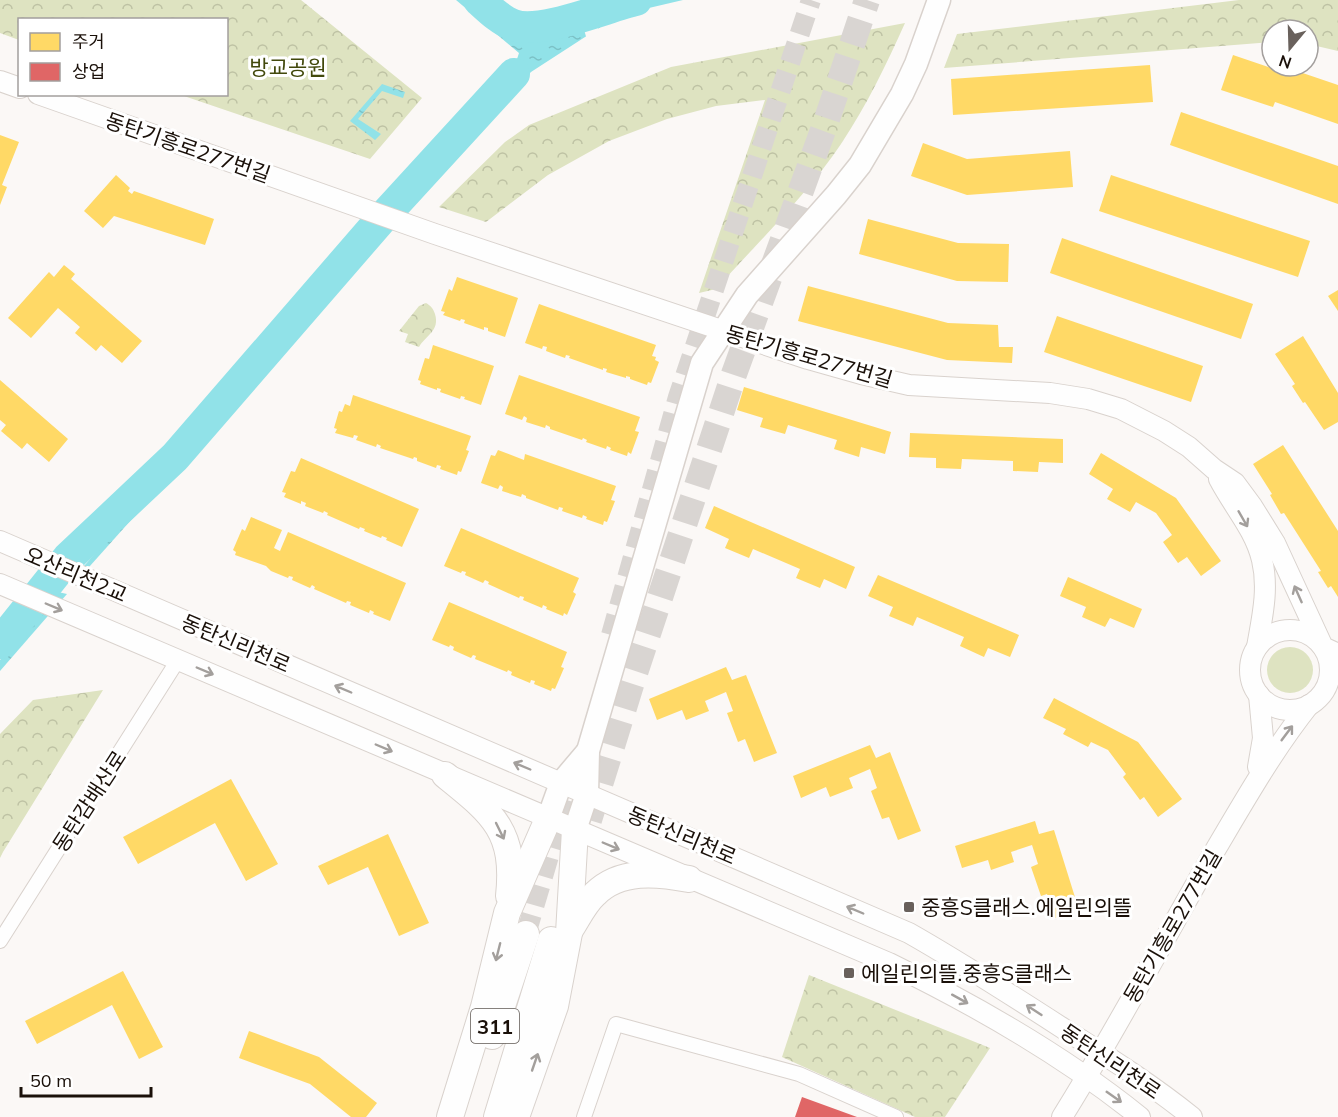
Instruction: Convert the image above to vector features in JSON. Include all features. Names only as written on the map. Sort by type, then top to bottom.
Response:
[{"type":"highway","points":[[445,775],[485,807],[501,830],[510,857],[507,913],[484,1007],[450,1117]]},
{"type":"highway","points":[[507,913],[548,819]]},
{"type":"highway","points":[[516,1117],[555,1006],[560,936],[575,830]]},
{"type":"highway","points":[[560,936],[596,893],[615,880],[646,874],[663,874],[689,879]]},
{"type":"highway","name":"311","points":[[465,1117],[526,934]]},
{"type":"highway","name":"311","points":[[497,1117],[560,936]]},
{"type":"main road","points":[[575,830],[587,794],[588,751],[702,363],[747,295],[860,165],[902,94],[939,2]]},
{"type":"main road","points":[[548,819],[561,783],[588,751]]},
{"type":"street","points":[[0,81],[18,87]]},
{"type":"street","name":"동탄기흥로277번길","points":[[44,96],[435,234],[723,331],[861,374],[909,385],[1050,393],[1088,399],[1121,409],[1190,447],[1235,483],[1275,543],[1330,650],[1327,685],[1322,698],[1275,749],[1087,1078],[1062,1117]]},
{"type":"street","name":"동탄기흥로277번길","points":[[1214,468],[1254,539],[1262,560],[1265,602],[1250,671],[1252,683],[1259,695],[1263,744],[1260,761],[1245,800]]},
{"type":"street","name":"오산리천2교","points":[[3,543],[146,604]]},
{"type":"street","name":"오산리천2교","points":[[0,584],[132,640]]},
{"type":"street","name":"동탄신리천로","points":[[146,604],[909,933],[975,971],[1101,1052],[1192,1117]]},
{"type":"street","points":[[1257,647],[1277,632],[1290,630],[1302,632],[1314,638],[1330,650]]},
{"type":"street","name":"동탄신리천로","points":[[132,640],[889,963],[959,997],[1052,1053],[1140,1117]]},
{"type":"street","name":"동탄감배산로","points":[[0,941],[178,660]]},
{"type":"street","points":[[1259,695],[1270,704],[1282,709],[1296,709],[1322,698]]},
{"type":"street","points":[[584,1117],[616,1024],[799,1074],[896,1117]]},
{"type":"green space","name":"방교공원","points":[[0,0],[301,0],[422,98],[370,159],[184,96],[228,96],[228,18],[18,18],[18,40],[0,33]]},
{"type":"green space","points":[[1239,0],[1338,0],[1338,51],[1320,47],[1320,18],[1260,18],[1260,43],[944,68],[957,34]]},
{"type":"green space","points":[[905,23],[876,85],[841,144],[797,200],[716,289],[699,293],[765,100],[716,106],[667,119],[609,141],[548,175],[486,222],[439,207],[505,142],[529,125],[671,67]]},
{"type":"green space","points":[[426,303],[432,307],[436,325],[419,347],[405,342],[408,334],[399,331],[419,306]]},
{"type":"green space","points":[[1290,647],[1306,654],[1313,670],[1306,686],[1290,693],[1274,686],[1267,670],[1274,654]]},
{"type":"green space","points":[[103,690],[0,858],[0,734],[33,700]]},
{"type":"green space","points":[[809,975],[990,1048],[945,1117],[915,1117],[782,1057]]},
{"type":"water","points":[[456,0],[466,0],[528,42],[605,2],[683,0],[619,15],[531,72],[403,212],[399,210],[512,74],[519,53]]},
{"type":"water","points":[[382,84],[405,92],[403,98],[382,91],[358,119],[381,134],[375,140],[350,121]]},
{"type":"water","points":[[384,224],[392,228],[73,585],[70,582]]},
{"type":"water","points":[[58,592],[67,594],[0,671],[0,660]]},
{"type":"pier","points":[[592,6],[599,32],[587,40],[579,12]]},
{"type":"pier","points":[[406,197],[417,201],[405,214],[396,209]]},
{"type":"pier","points":[[382,222],[394,230],[380,245],[366,241]]},
{"type":"building: 주거","points":[[1233,55],[1260,64],[1260,78],[1317,78],[1338,85],[1338,124],[1275,102],[1273,107],[1221,90]]},
{"type":"building: 주거","points":[[1150,65],[1153,102],[953,115],[951,79]]},
{"type":"building: 주거","points":[[1181,112],[1338,166],[1338,204],[1170,145]]},
{"type":"building: 주거","points":[[0,135],[19,142],[2,185],[7,187],[0,205]]},
{"type":"building: 주거","points":[[923,143],[967,159],[1070,151],[1073,187],[967,195],[911,176]]},
{"type":"building: 주거","points":[[116,175],[130,188],[128,191],[132,194],[134,191],[214,219],[205,245],[114,216],[103,228],[84,211]]},
{"type":"building: 주거","points":[[1111,175],[1310,241],[1298,277],[1099,211]]},
{"type":"building: 주거","points":[[868,219],[958,243],[1009,244],[1008,282],[957,281],[859,254]]},
{"type":"building: 주거","points":[[1062,238],[1253,304],[1241,339],[1050,273]]},
{"type":"building: 주거","points":[[64,265],[75,274],[71,279],[142,341],[122,363],[101,345],[96,351],[75,333],[80,327],[58,308],[31,338],[8,318],[49,272],[54,277]]},
{"type":"building: 주거","points":[[457,277],[518,298],[505,337],[488,331],[488,328],[484,327],[484,330],[464,323],[465,320],[460,321],[443,315],[445,312],[441,311],[449,289],[452,291]]},
{"type":"building: 주거","points":[[808,286],[948,323],[998,325],[999,347],[1013,347],[1012,363],[947,360],[798,321]]},
{"type":"building: 주거","points":[[1338,290],[1338,311],[1328,296]]},
{"type":"building: 주거","points":[[539,304],[656,345],[652,356],[656,357],[655,360],[659,362],[651,383],[648,382],[647,385],[630,379],[630,377],[606,372],[607,369],[603,368],[603,370],[569,358],[570,356],[566,355],[565,358],[546,351],[547,347],[543,346],[542,349],[525,343]]},
{"type":"building: 주거","points":[[1057,316],[1203,366],[1191,402],[1044,352]]},
{"type":"building: 주거","points":[[1303,336],[1338,393],[1338,422],[1324,430],[1292,386],[1295,384],[1275,354]]},
{"type":"building: 주거","points":[[433,345],[494,366],[481,405],[464,399],[465,397],[461,396],[460,399],[440,392],[441,389],[437,388],[437,390],[420,384],[421,381],[418,380],[425,358],[429,359]]},
{"type":"building: 주거","points":[[519,375],[640,417],[635,431],[639,432],[631,454],[628,452],[627,456],[610,450],[611,448],[607,446],[606,449],[586,442],[587,440],[583,438],[582,440],[550,429],[546,425],[545,428],[526,422],[527,418],[524,416],[522,420],[505,414]]},
{"type":"building: 주거","points":[[0,380],[68,439],[49,462],[27,443],[22,449],[1,431],[6,425],[0,420]]},
{"type":"building: 주거","points":[[744,387],[891,432],[885,454],[861,447],[859,457],[834,449],[837,440],[788,425],[785,434],[760,427],[763,418],[737,410]]},
{"type":"building: 주거","points":[[353,395],[471,436],[466,450],[469,451],[461,472],[458,471],[457,475],[440,469],[441,466],[437,465],[436,468],[417,461],[417,458],[413,459],[380,448],[381,446],[377,444],[376,447],[356,440],[358,436],[354,435],[353,438],[335,433],[337,429],[334,428],[339,411],[342,412],[345,404],[350,406]]},
{"type":"building: 주거","points":[[910,433],[1063,439],[1063,463],[1039,462],[1038,472],[1013,471],[1013,461],[962,459],[961,469],[936,468],[936,458],[909,457]]},
{"type":"building: 주거","points":[[1283,445],[1338,531],[1338,597],[1331,586],[1328,588],[1318,572],[1321,571],[1284,513],[1281,514],[1270,495],[1272,494],[1253,464]]},
{"type":"building: 주거","points":[[498,450],[524,460],[525,454],[616,486],[611,500],[615,501],[607,522],[604,521],[603,525],[586,519],[587,517],[583,515],[582,518],[562,511],[563,508],[559,507],[558,510],[526,498],[522,494],[521,497],[502,491],[503,487],[500,485],[498,489],[481,483],[491,455],[495,456]]},
{"type":"building: 주거","points":[[1101,453],[1176,498],[1221,561],[1201,576],[1187,557],[1178,563],[1163,542],[1172,535],[1156,513],[1136,502],[1130,512],[1107,499],[1113,489],[1089,474]]},
{"type":"building: 주거","points":[[301,458],[419,509],[402,547],[386,540],[387,538],[382,536],[381,538],[364,531],[365,529],[360,527],[359,529],[327,515],[328,513],[324,511],[323,513],[305,506],[306,503],[301,501],[301,504],[284,497],[286,493],[282,492],[291,471],[295,472]]},
{"type":"building: 주거","points":[[714,506],[855,567],[846,589],[824,579],[820,588],[796,578],[800,569],[753,549],[749,558],[725,548],[729,539],[705,528]]},
{"type":"building: 주거","points":[[251,517],[282,530],[274,548],[280,551],[288,532],[406,583],[390,621],[373,614],[374,612],[370,610],[369,613],[350,605],[351,602],[346,603],[314,589],[312,585],[310,588],[292,580],[293,577],[288,578],[271,571],[266,566],[235,555],[236,552],[233,550],[242,529],[245,531]]},
{"type":"building: 주거","points":[[461,528],[579,578],[573,592],[576,594],[567,615],[564,613],[563,616],[546,609],[547,607],[543,605],[542,608],[523,600],[524,597],[519,598],[488,584],[489,582],[485,580],[483,583],[465,575],[466,572],[461,573],[444,566]]},
{"type":"building: 주거","points":[[878,575],[1019,635],[1010,657],[988,648],[984,657],[960,646],[964,637],[917,617],[913,626],[889,616],[893,607],[868,596]]},
{"type":"building: 주거","points":[[1068,577],[1142,609],[1134,628],[1110,618],[1105,627],[1082,617],[1086,607],[1060,596]]},
{"type":"building: 주거","points":[[449,602],[567,652],[561,667],[564,668],[555,689],[552,688],[551,691],[534,684],[535,681],[531,680],[530,683],[511,675],[512,672],[508,670],[507,672],[475,659],[476,656],[473,655],[471,658],[453,650],[454,647],[450,645],[449,647],[432,640]]},
{"type":"building: 주거","points":[[726,667],[732,680],[746,675],[777,753],[754,762],[745,739],[738,742],[727,713],[733,711],[726,692],[705,701],[709,711],[686,720],[682,710],[657,720],[649,699]]},
{"type":"building: 주거","points":[[1054,698],[1138,742],[1182,799],[1158,817],[1144,797],[1140,800],[1123,777],[1126,774],[1108,750],[1091,742],[1088,747],[1063,734],[1066,729],[1043,718]]},
{"type":"building: 주거","points":[[870,745],[876,758],[890,752],[921,831],[898,840],[889,817],[882,819],[871,791],[877,788],[870,769],[849,778],[853,788],[830,797],[826,787],[801,798],[793,776]]},
{"type":"building: 주거","points":[[231,779],[278,864],[246,881],[215,823],[138,864],[123,837]]},
{"type":"building: 주거","points":[[1035,821],[1039,834],[1054,830],[1079,910],[1055,918],[1047,894],[1041,896],[1031,867],[1038,864],[1032,845],[1011,852],[1014,862],[991,870],[988,860],[962,868],[955,846]]},
{"type":"building: 주거","points":[[388,834],[429,923],[399,936],[368,867],[328,885],[318,866]]},
{"type":"building: 주거","points":[[123,971],[163,1047],[139,1059],[112,1005],[37,1044],[25,1021]]},
{"type":"building: 주거","points":[[249,1031],[319,1057],[377,1103],[366,1117],[351,1117],[310,1084],[239,1058]]},
{"type":"building: 상업","points":[[802,1097],[857,1117],[795,1117]]},
{"type":"waterway","points":[[479,0],[504,20],[513,25],[525,27],[573,19],[636,0]]},
{"type":"waterway","points":[[0,643],[68,558],[175,457],[383,217],[514,74]]},
{"type":"tunnel","points":[[611,635],[678,397],[811,0]]},
{"type":"tunnel","points":[[589,820],[734,374],[826,122],[867,0]]},
{"type":"tunnel","points":[[526,934],[570,785]]},
{"type":"place","name":"중흥S클래스.에일린의뜰","points":[[909,907]]},
{"type":"place","name":"에일린의뜰.중흥S클래스","points":[[849,973]]}]
